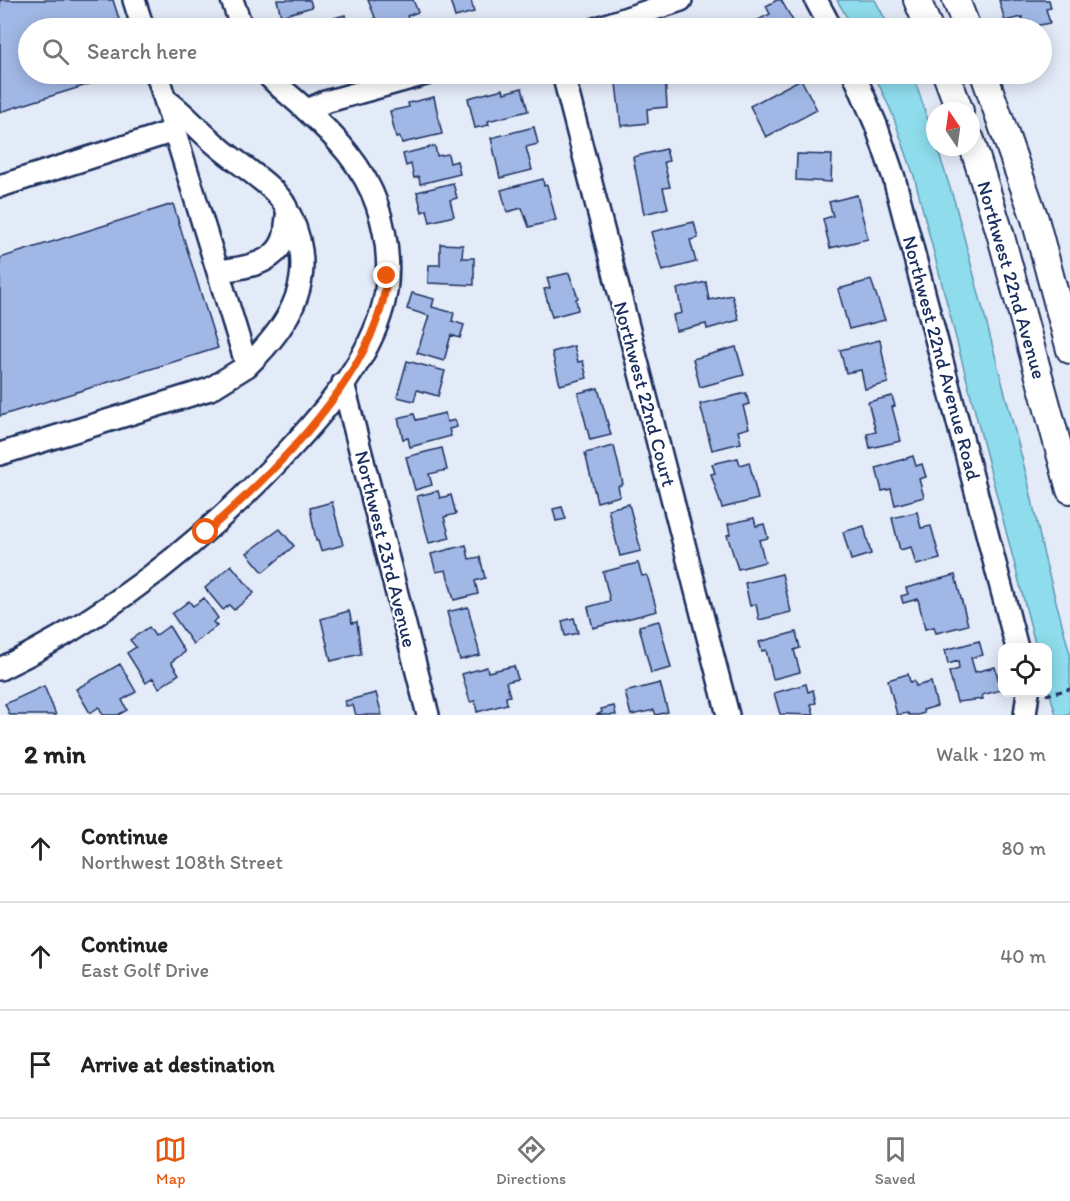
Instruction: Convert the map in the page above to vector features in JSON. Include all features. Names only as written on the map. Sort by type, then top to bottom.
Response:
[{"type":"main road","points":[[917,0],[925,18]]},
{"type":"main road","points":[[956,0],[963,18]]},
{"type":"main road","points":[[950,84],[957,102]]},
{"type":"main road","name":"Northwest 22nd Avenue","points":[[988,84],[1035,219],[1070,350]]},
{"type":"main road","name":"Northwest 22nd Avenue","points":[[976,156],[1000,233],[1070,490]]},
{"type":"street","points":[[134,0],[139,18]]},
{"type":"street","points":[[232,0],[238,18]]},
{"type":"street","points":[[616,18],[635,8],[681,0]]},
{"type":"street","points":[[816,0],[826,18]]},
{"type":"street","points":[[160,84],[247,366]]},
{"type":"street","points":[[0,669],[97,614],[197,541],[315,422],[364,352],[381,314],[387,276],[385,238],[378,206],[365,178],[341,145],[278,84]]},
{"type":"street","points":[[307,110],[393,84]]},
{"type":"street","name":"Northwest 22nd Court","points":[[566,84],[728,715]]},
{"type":"street","name":"Northwest 22nd Avenue Road","points":[[858,84],[876,125],[902,205],[1016,643]]},
{"type":"street","points":[[0,454],[210,388],[236,375],[280,329],[298,297],[302,254],[296,229],[286,208],[274,192],[218,147],[188,115],[165,99]]},
{"type":"street","points":[[0,186],[174,131]]},
{"type":"street","points":[[218,271],[255,264],[278,252],[286,235],[286,208]]},
{"type":"street","name":"Northwest 23rd Avenue","points":[[343,383],[428,715]]},
{"type":"path","points":[[1031,701],[1070,689]]},
{"type":"water","points":[[837,0],[875,0],[885,18],[847,18]]},
{"type":"water","points":[[879,84],[916,84],[926,114],[926,156],[940,156],[955,203],[1028,481],[1044,556],[1070,654],[1070,715],[1056,715],[1051,697],[1052,643],[1035,643],[914,176],[892,113]]},
{"type":"building","points":[[0,0],[113,0],[119,18],[18,18],[18,84],[90,84],[0,112]]},
{"type":"building","points":[[277,0],[310,0],[312,7],[281,16]]},
{"type":"building","points":[[368,0],[413,0],[418,12],[407,16],[408,18],[375,18]]},
{"type":"building","points":[[450,0],[471,0],[474,12],[455,17]]},
{"type":"building","points":[[781,0],[791,18],[762,18],[770,14],[766,6]]},
{"type":"building","points":[[999,0],[1049,0],[1051,8],[1046,9],[1049,18],[1004,18]]},
{"type":"building","points":[[616,84],[666,84],[667,107],[647,109],[648,123],[621,126]]},
{"type":"building","points":[[792,84],[804,84],[817,110],[766,137],[750,106]]},
{"type":"building","points":[[522,88],[528,111],[488,121],[489,125],[475,128],[468,98],[503,89],[504,93]]},
{"type":"building","points":[[434,97],[442,134],[402,143],[400,137],[396,138],[390,111],[409,107],[408,103]]},
{"type":"building","points":[[534,127],[538,144],[526,147],[532,170],[500,178],[491,138]]},
{"type":"building","points":[[435,146],[437,156],[448,154],[450,163],[457,161],[460,174],[420,184],[419,177],[414,178],[411,164],[406,166],[403,154]]},
{"type":"building","points":[[666,149],[669,161],[664,162],[670,187],[663,188],[668,208],[644,214],[633,157]]},
{"type":"building","points":[[797,154],[832,155],[831,182],[796,180]]},
{"type":"building","points":[[543,179],[544,186],[547,185],[556,220],[529,227],[522,208],[507,212],[501,190]]},
{"type":"building","points":[[453,183],[457,198],[450,200],[454,216],[430,222],[427,210],[422,212],[417,192]]},
{"type":"building","points":[[857,195],[868,239],[830,248],[823,219],[833,216],[829,202]]},
{"type":"building","points":[[173,204],[218,348],[0,416],[0,258]]},
{"type":"building","points":[[694,222],[698,238],[690,240],[696,262],[662,271],[651,232]]},
{"type":"building","points":[[440,244],[463,245],[462,258],[474,258],[474,285],[428,283],[429,265],[440,265]]},
{"type":"building","points":[[569,273],[578,298],[576,299],[578,310],[552,317],[544,289],[550,288],[547,278]]},
{"type":"building","points":[[871,280],[885,320],[849,329],[838,289]]},
{"type":"building","points":[[706,282],[709,300],[732,295],[739,320],[707,329],[706,324],[676,331],[673,315],[682,313],[677,289]]},
{"type":"building","points":[[412,293],[434,299],[432,307],[454,313],[452,321],[464,325],[460,338],[451,335],[444,361],[417,353],[429,316],[407,309]]},
{"type":"building","points":[[880,340],[888,383],[865,389],[861,370],[846,373],[840,350]]},
{"type":"building","points":[[574,346],[578,362],[583,361],[587,378],[560,385],[552,352]]},
{"type":"building","points":[[736,347],[744,375],[700,387],[693,359]]},
{"type":"building","points":[[407,361],[445,371],[438,396],[417,390],[414,401],[397,397]]},
{"type":"building","points":[[598,388],[611,435],[590,440],[578,393]]},
{"type":"building","points":[[746,393],[749,404],[743,406],[749,428],[738,431],[741,443],[712,450],[700,404]]},
{"type":"building","points":[[892,396],[895,406],[892,407],[901,441],[870,448],[867,434],[876,432],[868,402]]},
{"type":"building","points":[[445,413],[447,422],[455,420],[457,427],[449,429],[451,436],[410,447],[408,438],[403,439],[398,418],[414,414],[416,420]]},
{"type":"building","points":[[614,446],[623,484],[618,486],[620,496],[597,502],[585,453]]},
{"type":"building","points":[[442,448],[447,470],[429,474],[432,485],[415,490],[406,457]]},
{"type":"building","points":[[913,456],[916,466],[922,464],[926,477],[919,479],[924,497],[895,505],[891,489],[882,491],[876,468]]},
{"type":"building","points":[[738,458],[740,465],[749,462],[758,499],[722,508],[711,474],[715,473],[712,464]]},
{"type":"building","points":[[438,491],[440,498],[451,495],[456,514],[444,517],[450,538],[429,543],[417,496]]},
{"type":"building","points":[[332,502],[343,545],[321,551],[316,541],[310,508]]},
{"type":"building","points":[[629,504],[641,551],[620,556],[608,509]]},
{"type":"building","points":[[562,507],[566,519],[556,521],[553,509]]},
{"type":"building","points":[[917,512],[921,528],[931,526],[940,559],[916,565],[911,547],[900,550],[892,518]]},
{"type":"building","points":[[754,518],[756,526],[764,524],[768,538],[759,540],[765,562],[738,569],[727,535],[730,534],[728,524]]},
{"type":"building","points":[[864,526],[871,554],[851,560],[843,532]]},
{"type":"building","points":[[280,529],[294,546],[263,572],[247,553]]},
{"type":"building","points":[[466,545],[469,559],[480,557],[485,578],[475,581],[478,594],[454,600],[446,570],[436,572],[431,554]]},
{"type":"building","points":[[638,563],[642,576],[647,575],[657,611],[593,628],[588,607],[610,601],[603,572]]},
{"type":"building","points":[[231,565],[254,593],[234,610],[229,605],[223,610],[205,588]]},
{"type":"building","points":[[782,574],[791,612],[759,620],[756,604],[750,606],[745,583]]},
{"type":"building","points":[[955,575],[968,625],[936,633],[934,627],[925,629],[918,599],[903,603],[901,596],[908,594],[906,588]]},
{"type":"building","points":[[204,598],[218,618],[213,622],[217,626],[193,644],[172,614],[189,601],[193,606]]},
{"type":"building","points":[[468,607],[480,655],[460,660],[447,612]]},
{"type":"building","points":[[349,611],[352,623],[357,622],[361,654],[331,661],[321,619]]},
{"type":"building","points":[[574,618],[578,633],[565,636],[562,621]]},
{"type":"building","points":[[659,621],[671,668],[651,673],[639,626]]},
{"type":"building","points":[[169,626],[185,652],[171,662],[179,674],[159,688],[153,678],[146,683],[127,653],[136,647],[130,640],[149,627],[155,636]]},
{"type":"building","points":[[796,632],[800,648],[794,650],[800,672],[773,679],[766,650],[762,651],[759,642]]},
{"type":"building","points":[[979,641],[983,655],[971,658],[975,672],[995,667],[998,691],[982,695],[983,699],[957,702],[949,672],[959,669],[958,661],[948,664],[945,650]]},
{"type":"building","points":[[120,664],[136,692],[122,700],[127,710],[118,715],[103,715],[99,707],[90,713],[76,689]]},
{"type":"building","points":[[514,666],[518,679],[506,682],[510,696],[506,697],[507,704],[477,712],[475,701],[470,702],[462,674],[487,667],[488,672]]},
{"type":"building","points":[[908,674],[910,682],[914,681],[916,686],[931,682],[937,706],[923,710],[924,713],[918,715],[908,713],[897,715],[888,680]]},
{"type":"building","points":[[660,683],[668,712],[656,715],[654,710],[631,715],[625,692]]},
{"type":"building","points":[[806,684],[808,692],[813,690],[816,703],[811,704],[814,715],[780,714],[774,693]]},
{"type":"building","points":[[44,686],[56,715],[10,715],[5,704]]},
{"type":"building","points":[[376,693],[382,715],[356,715],[353,705],[346,706],[345,701]]},
{"type":"building","points":[[614,706],[616,715],[597,715],[602,712],[601,709]]},
{"type":"route","points":[[206,532],[267,474],[315,422],[334,396],[364,352],[375,329],[381,314],[387,276]]}]
